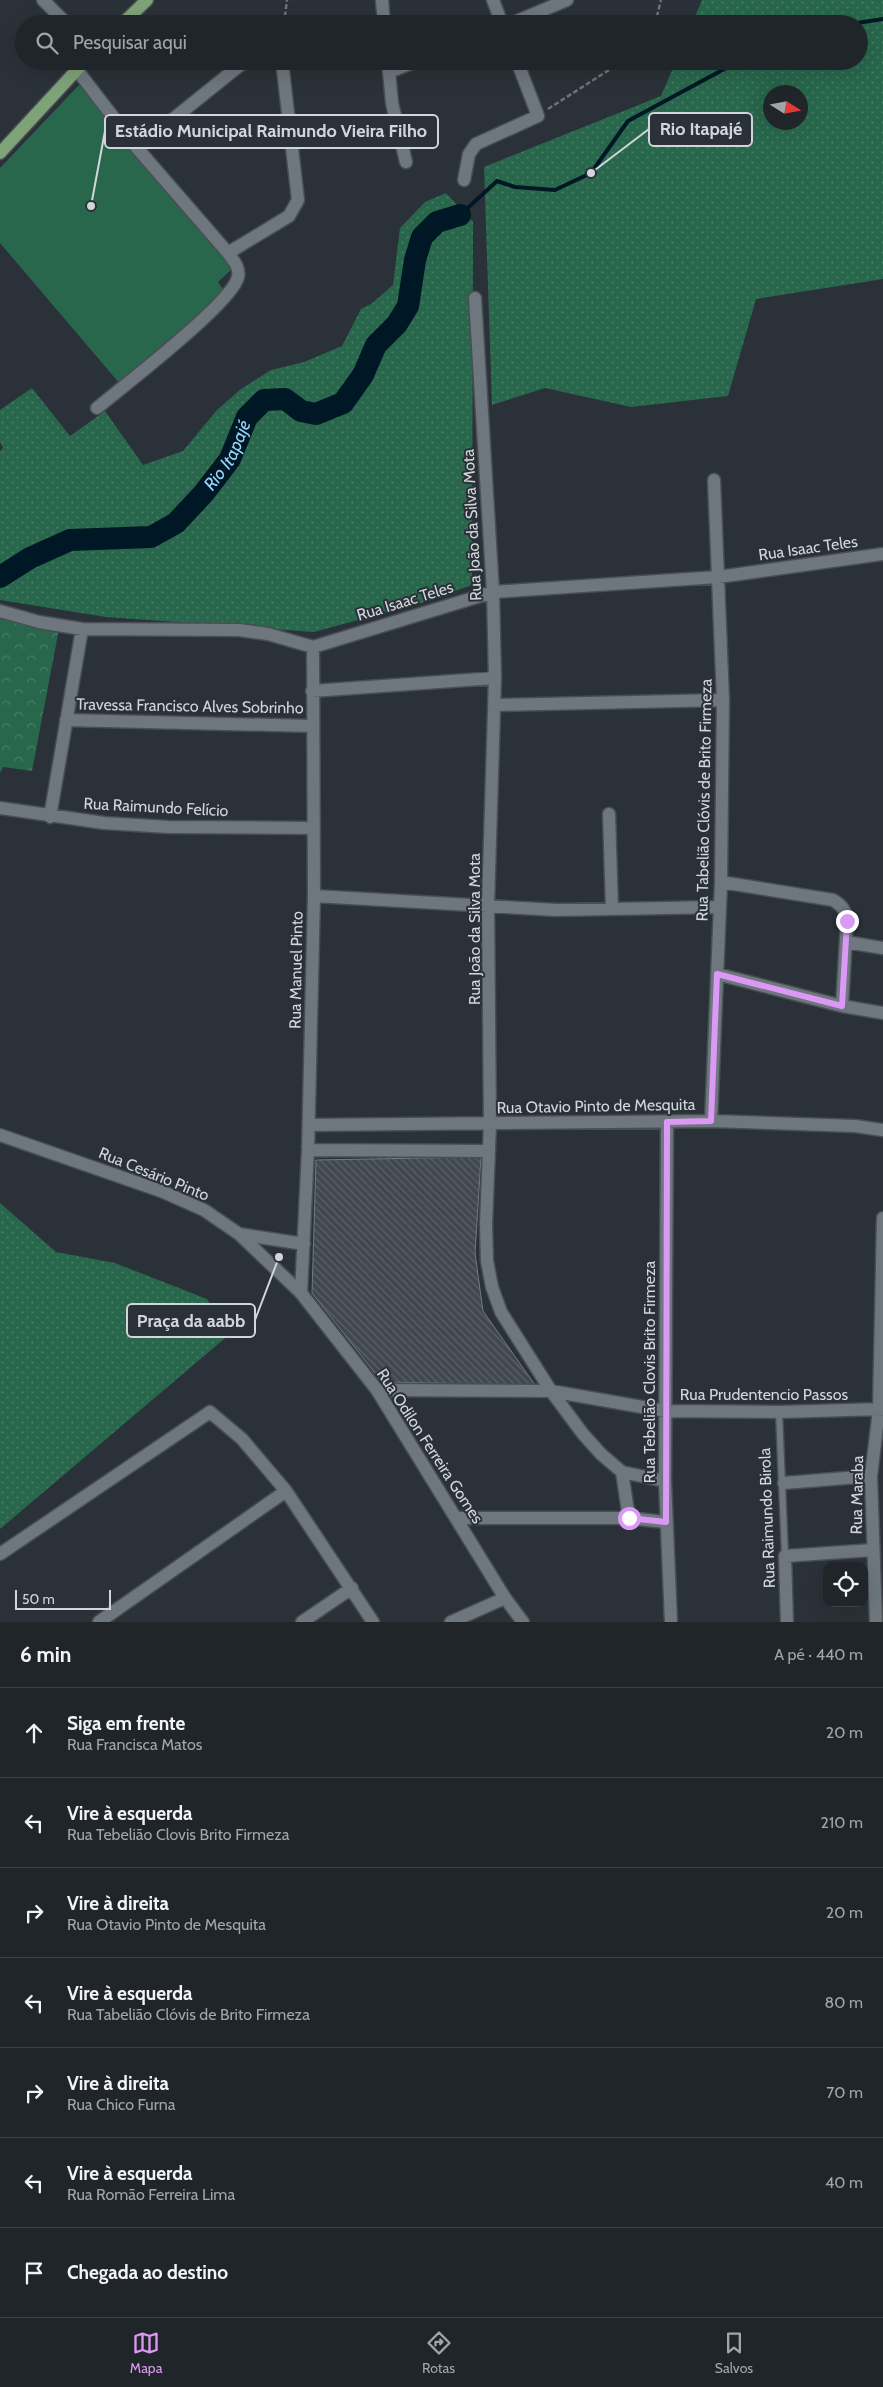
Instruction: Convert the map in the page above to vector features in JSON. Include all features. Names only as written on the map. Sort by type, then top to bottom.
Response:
[{"type":"main road","points":[[131,15],[147,0]]},
{"type":"main road","points":[[0,154],[77,70]]},
{"type":"street","points":[[43,0],[58,15]]},
{"type":"street","points":[[382,0],[383,15]]},
{"type":"street","points":[[493,0],[499,15]]},
{"type":"street","points":[[531,15],[567,0]]},
{"type":"street","points":[[84,70],[137,148],[228,254],[239,272],[238,280],[233,288],[216,308],[97,408]]},
{"type":"street","points":[[137,148],[234,70]]},
{"type":"street","points":[[228,254],[289,216],[298,200],[283,70]]},
{"type":"street","points":[[389,70],[392,103],[406,162]]},
{"type":"street","points":[[464,180],[468,154],[476,144],[538,116],[520,70]]},
{"type":"street","name":"Rua João da Silva Mota","points":[[475,298],[493,592],[495,678],[488,905],[490,1124],[486,1224],[487,1261],[492,1287],[502,1312],[551,1391],[583,1434],[601,1454],[622,1472],[665,1481]]},
{"type":"street","name":"Rua Tabelião Clóvis de Brito Firmeza","points":[[711,1121],[721,882],[723,700],[714,480]]},
{"type":"street","name":"Rua Isaac Teles","points":[[313,647],[493,592],[718,577],[883,554]]},
{"type":"street","points":[[0,612],[39,622],[82,629],[239,630],[268,634],[313,647]]},
{"type":"street","points":[[50,817],[82,629]]},
{"type":"street","name":"Rua Manuel Pinto","points":[[301,1294],[309,1125],[314,896],[312,828],[313,647]]},
{"type":"street","points":[[312,691],[495,678]]},
{"type":"street","points":[[495,705],[723,700]]},
{"type":"street","name":"Travessa Francisco Alves Sobrinho","points":[[66,720],[312,726]]},
{"type":"street","name":"Rua Raimundo Felício","points":[[0,808],[50,817],[104,823],[168,827],[312,828]]},
{"type":"street","points":[[609,814],[612,909]]},
{"type":"street","points":[[721,882],[834,900],[840,904],[846,911],[842,1006]]},
{"type":"street","points":[[314,896],[556,910],[720,907]]},
{"type":"street","points":[[846,942],[883,948]]},
{"type":"street","points":[[717,974],[842,1006],[883,1013]]},
{"type":"street","name":"Rua Otavio Pinto de Mesquita","points":[[309,1125],[711,1121],[855,1126],[883,1130]]},
{"type":"street","name":"Rua Tebelião Clovis Brito Firmeza","points":[[667,1122],[665,1481],[671,1622]]},
{"type":"street","name":"Rua Cesário Pinto","points":[[0,1135],[161,1191],[204,1210],[239,1234],[301,1294]]},
{"type":"street","points":[[308,1150],[489,1151]]},
{"type":"street","name":"Rua Maraba","points":[[876,1622],[878,1563],[873,1550],[870,1476],[881,1410],[883,1218]]},
{"type":"street","points":[[239,1234],[304,1244]]},
{"type":"street","name":"Rua Odilon Ferreira Gomes","points":[[301,1294],[377,1390],[458,1518],[505,1598],[523,1622]]},
{"type":"street","name":"Rua Prudentencio Passos","points":[[377,1390],[551,1391],[665,1411],[779,1412],[881,1410]]},
{"type":"street","points":[[0,1554],[210,1412],[242,1440],[286,1491],[373,1622]]},
{"type":"street","points":[[622,1472],[629,1518]]},
{"type":"street","points":[[784,1483],[870,1476]]},
{"type":"street","points":[[99,1622],[286,1491]]},
{"type":"street","points":[[458,1518],[629,1518],[666,1522]]},
{"type":"street","points":[[785,1556],[873,1550]]},
{"type":"street","name":"Rua Raimundo Birola","points":[[785,1556],[787,1622]]},
{"type":"street","points":[[302,1622],[352,1588]]},
{"type":"street","points":[[451,1622],[505,1598]]},
{"type":"lane","name":"Rua Raimundo Birola","points":[[779,1412],[784,1483],[785,1556]]},
{"type":"path","points":[[285,15],[287,0]]},
{"type":"path","points":[[657,15],[660,0]]},
{"type":"path","points":[[538,116],[609,70]]},
{"type":"green space","points":[[702,0],[883,0],[883,279],[756,299],[728,396],[631,407],[545,388],[492,405],[484,167],[661,96],[672,70],[868,70],[868,15],[696,15]]},
{"type":"green space","points":[[80,84],[233,268],[218,282],[225,292],[120,384],[0,243],[0,168]]},
{"type":"green space","points":[[446,193],[473,222],[472,585],[428,601],[314,632],[106,617],[0,600],[0,451],[3,448],[0,442],[0,410],[32,388],[70,436],[105,411],[143,465],[183,451],[217,410],[241,389],[271,370],[304,362],[342,346],[361,309],[371,304],[393,285],[400,228],[425,202]]},
{"type":"green space","points":[[0,618],[59,629],[32,771],[3,767],[0,773]]},
{"type":"green space","points":[[0,1203],[56,1252],[115,1263],[207,1299],[230,1334],[0,1529]]},
{"type":"building","points":[[481,1157],[475,1253],[483,1311],[535,1385],[382,1382],[312,1293],[316,1160]]},
{"type":"waterway","name":"Rio Itapajé","points":[[868,21],[883,19]]},
{"type":"waterway","name":"Rio Itapajé","points":[[460,215],[497,181],[515,187],[555,190],[591,173],[628,121],[722,70]]},
{"type":"waterway","name":"Rio Itapajé","points":[[0,577],[30,558],[70,540],[151,537],[176,523],[204,493],[230,459],[247,417],[264,400],[285,399],[301,411],[316,414],[343,403],[363,375],[376,345],[397,324],[408,306],[415,260],[422,237],[437,222],[460,215]]},
{"type":"place","name":"Rio Itapajé","points":[[591,173]]},
{"type":"place","name":"Estádio Municipal Raimundo Vieira Filho","points":[[91,206]]},
{"type":"place","name":"Praça da aabb","points":[[279,1257]]},
{"type":"route","points":[[629,1518],[666,1522],[667,1122],[711,1121],[717,974],[842,1006],[847,921]]}]
